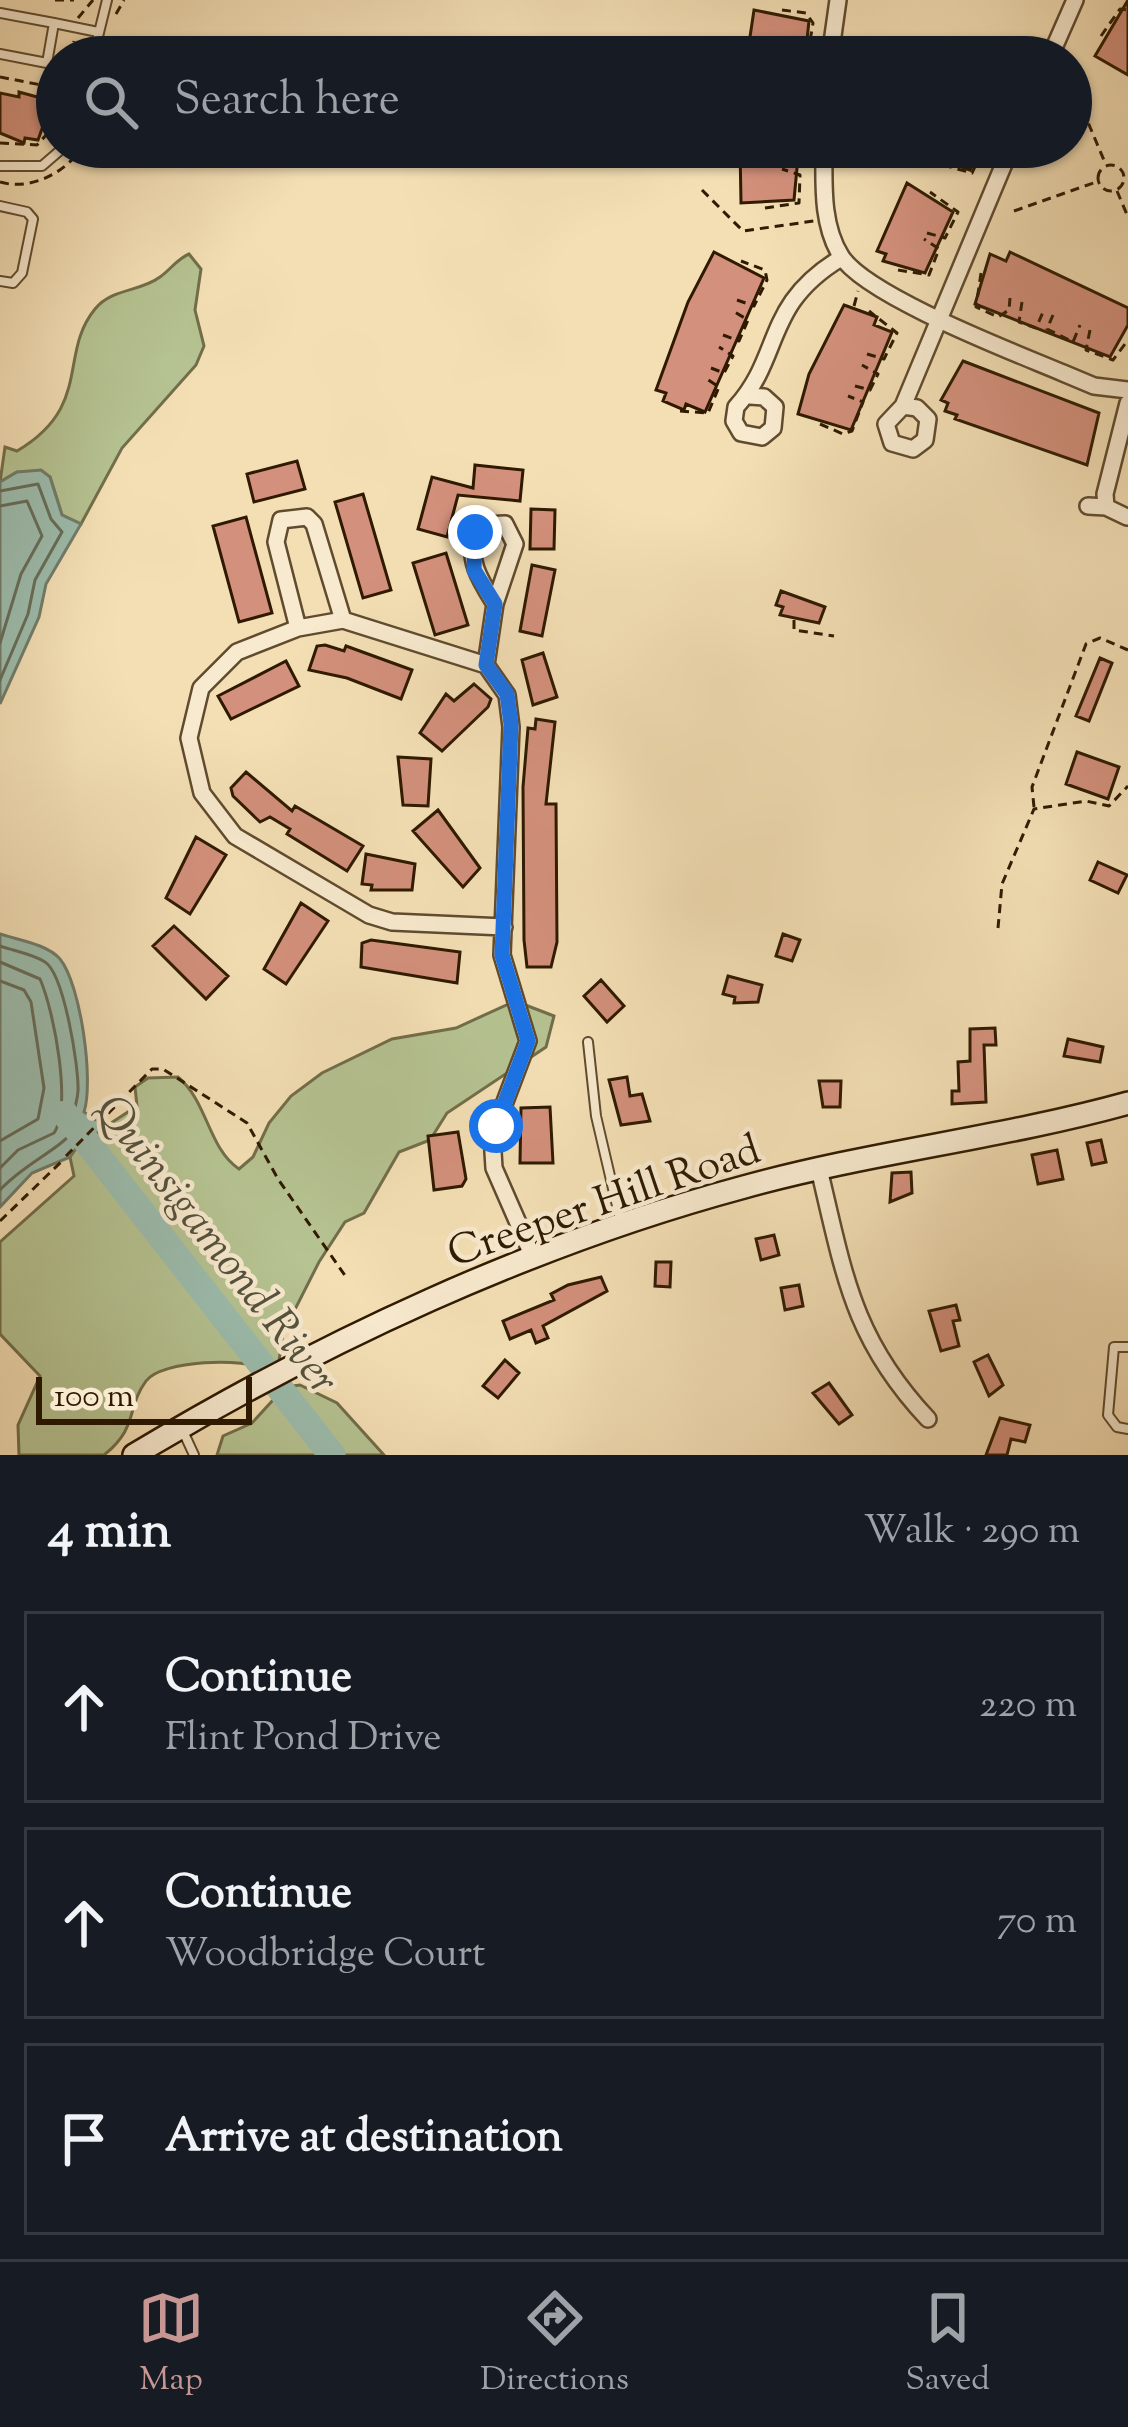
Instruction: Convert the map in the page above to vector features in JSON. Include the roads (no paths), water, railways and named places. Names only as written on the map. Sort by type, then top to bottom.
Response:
[{"type":"street","points":[[833,36],[838,0]]},
{"type":"street","points":[[1059,36],[1075,0]]},
{"type":"street","points":[[825,168],[827,218],[842,258],[871,282],[1094,386],[1128,390]]},
{"type":"street","points":[[903,406],[1002,168]]},
{"type":"street","points":[[750,396],[787,303],[842,258]]},
{"type":"street","points":[[1106,507],[1128,403]]},
{"type":"street","points":[[1088,506],[1106,507],[1127,517]]},
{"type":"street","points":[[298,628],[276,542],[281,520],[287,517],[307,517],[314,524],[344,620]]},
{"type":"street","points":[[486,665],[495,604],[514,544],[505,524],[494,522],[475,532],[472,546],[474,570],[495,604]]},
{"type":"street","points":[[504,927],[392,922],[369,915],[235,836],[202,793],[189,738],[202,688],[237,652],[298,628],[344,620],[486,665],[507,694],[511,724],[504,927],[508,986],[525,1018],[528,1041],[492,1136],[494,1168],[533,1257]]},
{"type":"street","name":"Creeper Hill Road","points":[[134,1455],[276,1379],[533,1257],[621,1225],[819,1168],[1128,1102]]},
{"type":"street","points":[[819,1168],[865,1336],[892,1380],[928,1419]]},
{"type":"lane","points":[[97,36],[107,0]]},
{"type":"lane","points":[[0,13],[98,32]]},
{"type":"lane","points":[[52,36],[54,23]]},
{"type":"lane","points":[[0,54],[36,61]]},
{"type":"lane","points":[[0,166],[36,166]]},
{"type":"lane","points":[[0,280],[14,284],[22,273],[33,219],[27,212],[1,210]]},
{"type":"lane","points":[[589,1042],[596,1116],[621,1225]]},
{"type":"lane","points":[[1128,1347],[1114,1347],[1108,1415],[1117,1427],[1128,1429]]},
{"type":"lane","points":[[181,1428],[194,1455]]},
{"type":"water","points":[[41,470],[50,477],[62,515],[81,524],[46,584],[39,617],[0,704],[0,482],[17,472]]},
{"type":"water","points":[[0,934],[32,943],[60,959],[74,990],[84,1034],[84,1112],[107,1127],[79,1144],[70,1157],[32,1173],[0,1207]]},
{"type":"waterway","name":"Quinsigamond River","points":[[65,1114],[332,1455]]}]
